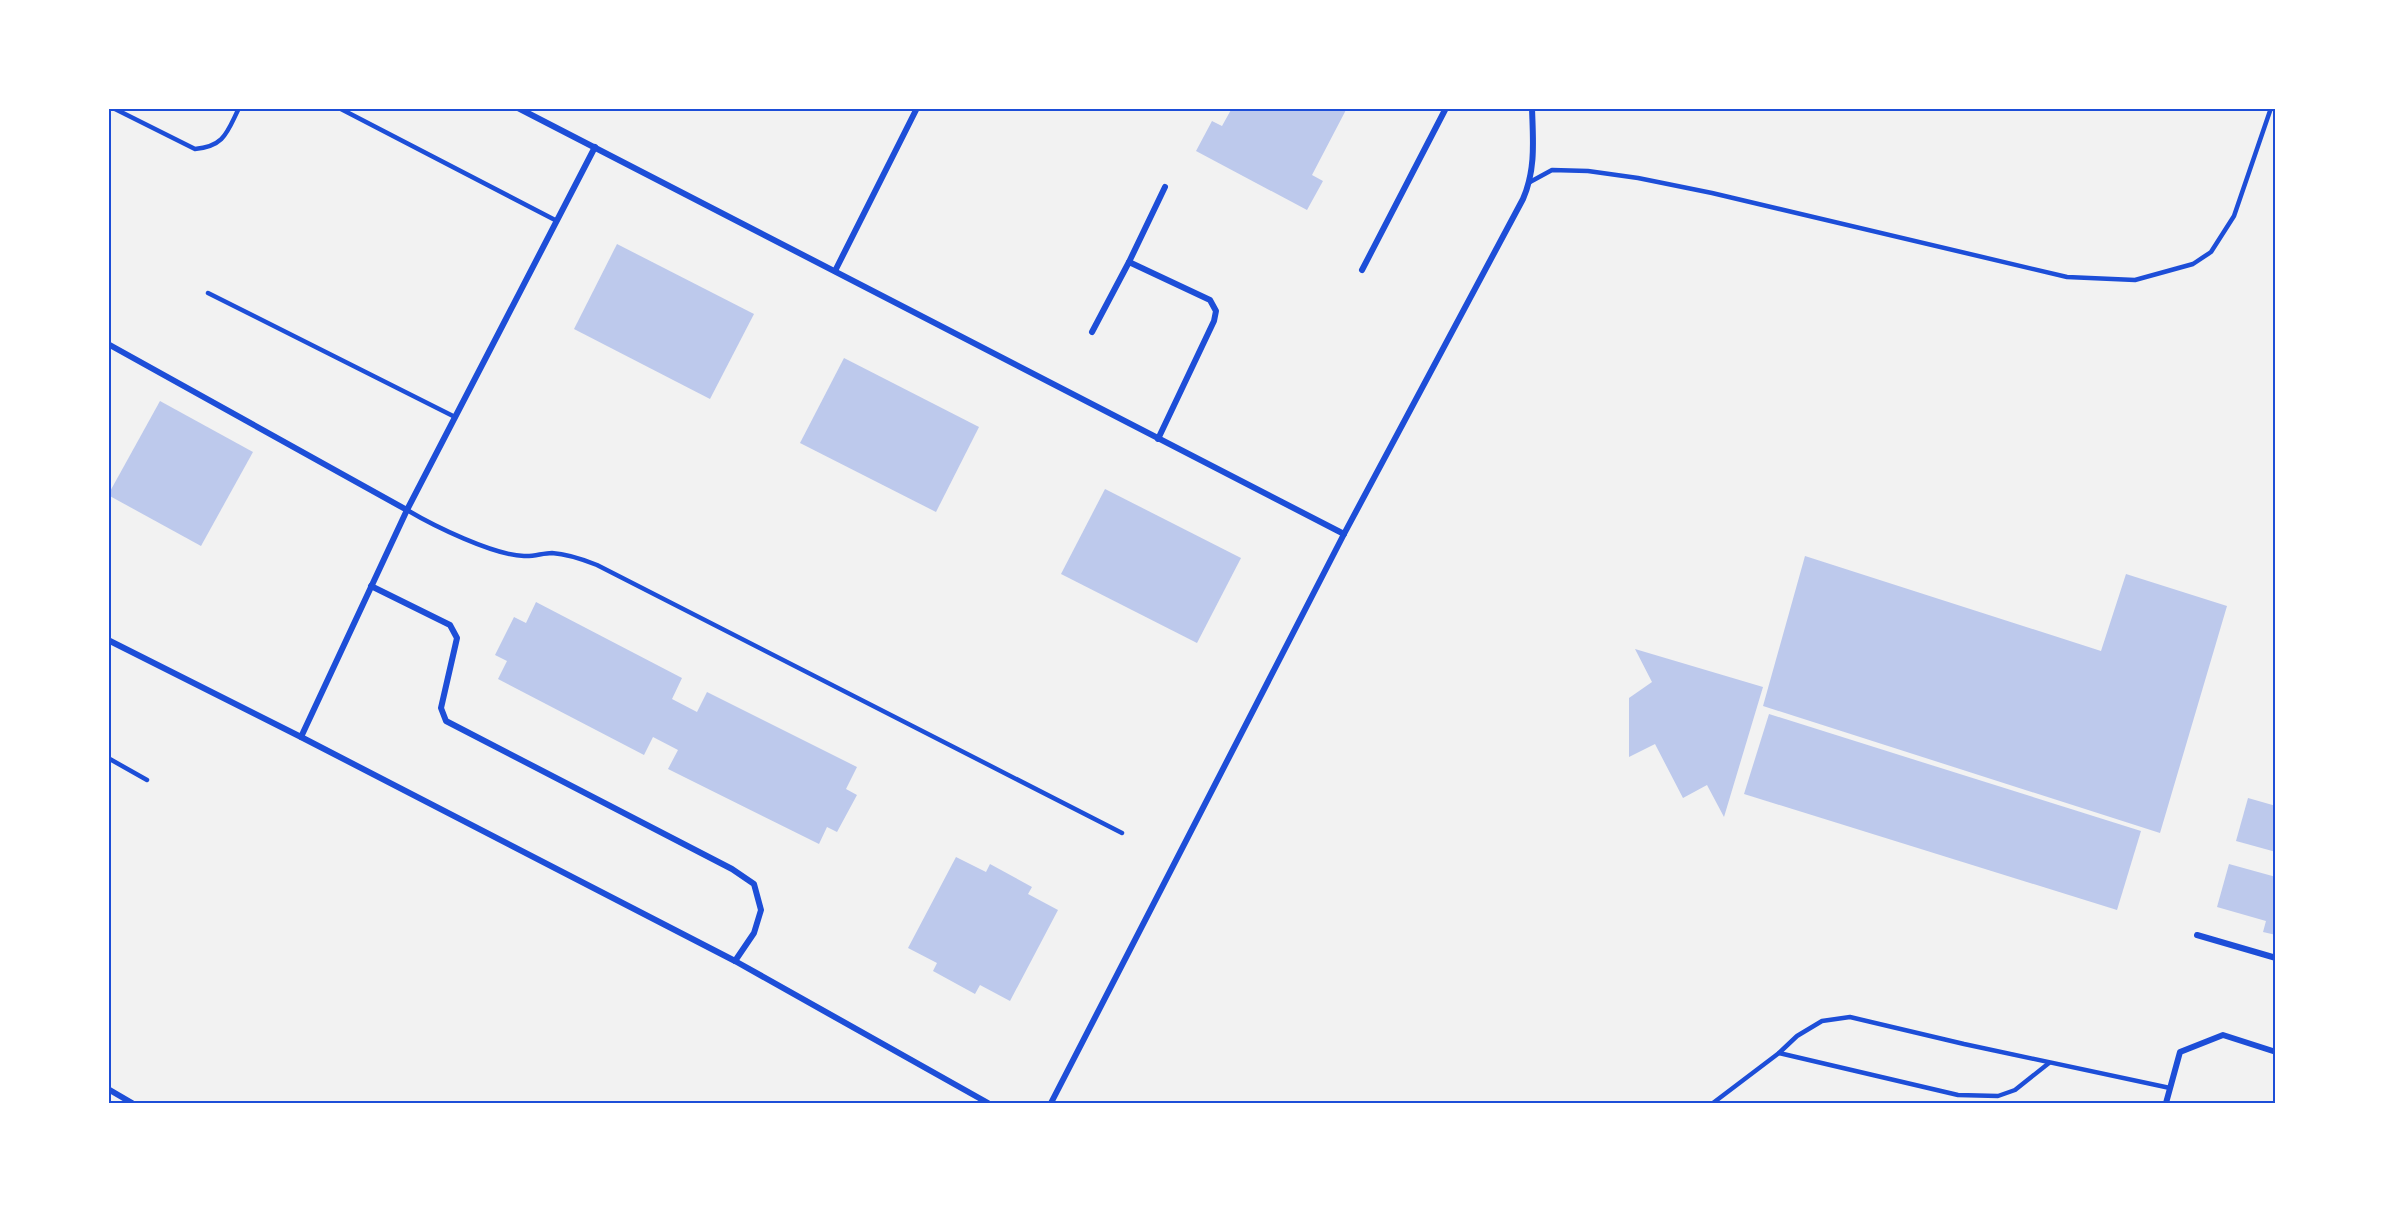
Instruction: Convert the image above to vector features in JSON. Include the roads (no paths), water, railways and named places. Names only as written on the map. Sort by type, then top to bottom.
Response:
[{"type":"street","points":[[518,108],[1344,534]]},
{"type":"street","points":[[835,271],[917,108]]},
{"type":"street","points":[[1362,270],[1446,108]]},
{"type":"street","points":[[1051,1103],[1344,534],[1530,182],[1533,164],[1532,108]]},
{"type":"street","points":[[301,737],[407,510],[596,147]]},
{"type":"street","points":[[1092,332],[1165,188]]},
{"type":"street","points":[[1129,262],[1210,300],[1216,311],[1214,321],[1158,439]]},
{"type":"street","points":[[108,344],[407,510]]},
{"type":"street","points":[[371,586],[450,625],[457,638],[441,708],[446,721],[732,869],[754,884],[761,910],[753,933],[735,961]]},
{"type":"street","points":[[108,640],[735,961],[988,1103]]},
{"type":"street","points":[[2197,935],[2276,958]]},
{"type":"street","points":[[2166,1103],[2181,1052],[2223,1035],[2276,1052]]},
{"type":"street","points":[[108,1089],[132,1103]]},
{"type":"lane","points":[[113,108],[195,149],[210,148],[223,140],[239,108]]},
{"type":"lane","points":[[339,108],[557,221]]},
{"type":"lane","points":[[1530,182],[1552,170],[1588,171],[1638,178],[1712,193],[2067,277],[2135,280],[2193,264],[2211,252],[2234,216],[2271,108]]},
{"type":"lane","points":[[208,293],[455,417]]},
{"type":"lane","points":[[407,510],[436,527],[504,552],[524,556],[551,553],[575,556],[597,565],[1122,833]]},
{"type":"lane","points":[[108,758],[147,780]]},
{"type":"lane","points":[[1713,1103],[1779,1053],[1797,1036],[1822,1021],[1850,1017],[2049,1063],[2170,1088]]},
{"type":"lane","points":[[1779,1053],[1958,1095],[1998,1096],[2015,1090],[2049,1063]]}]
